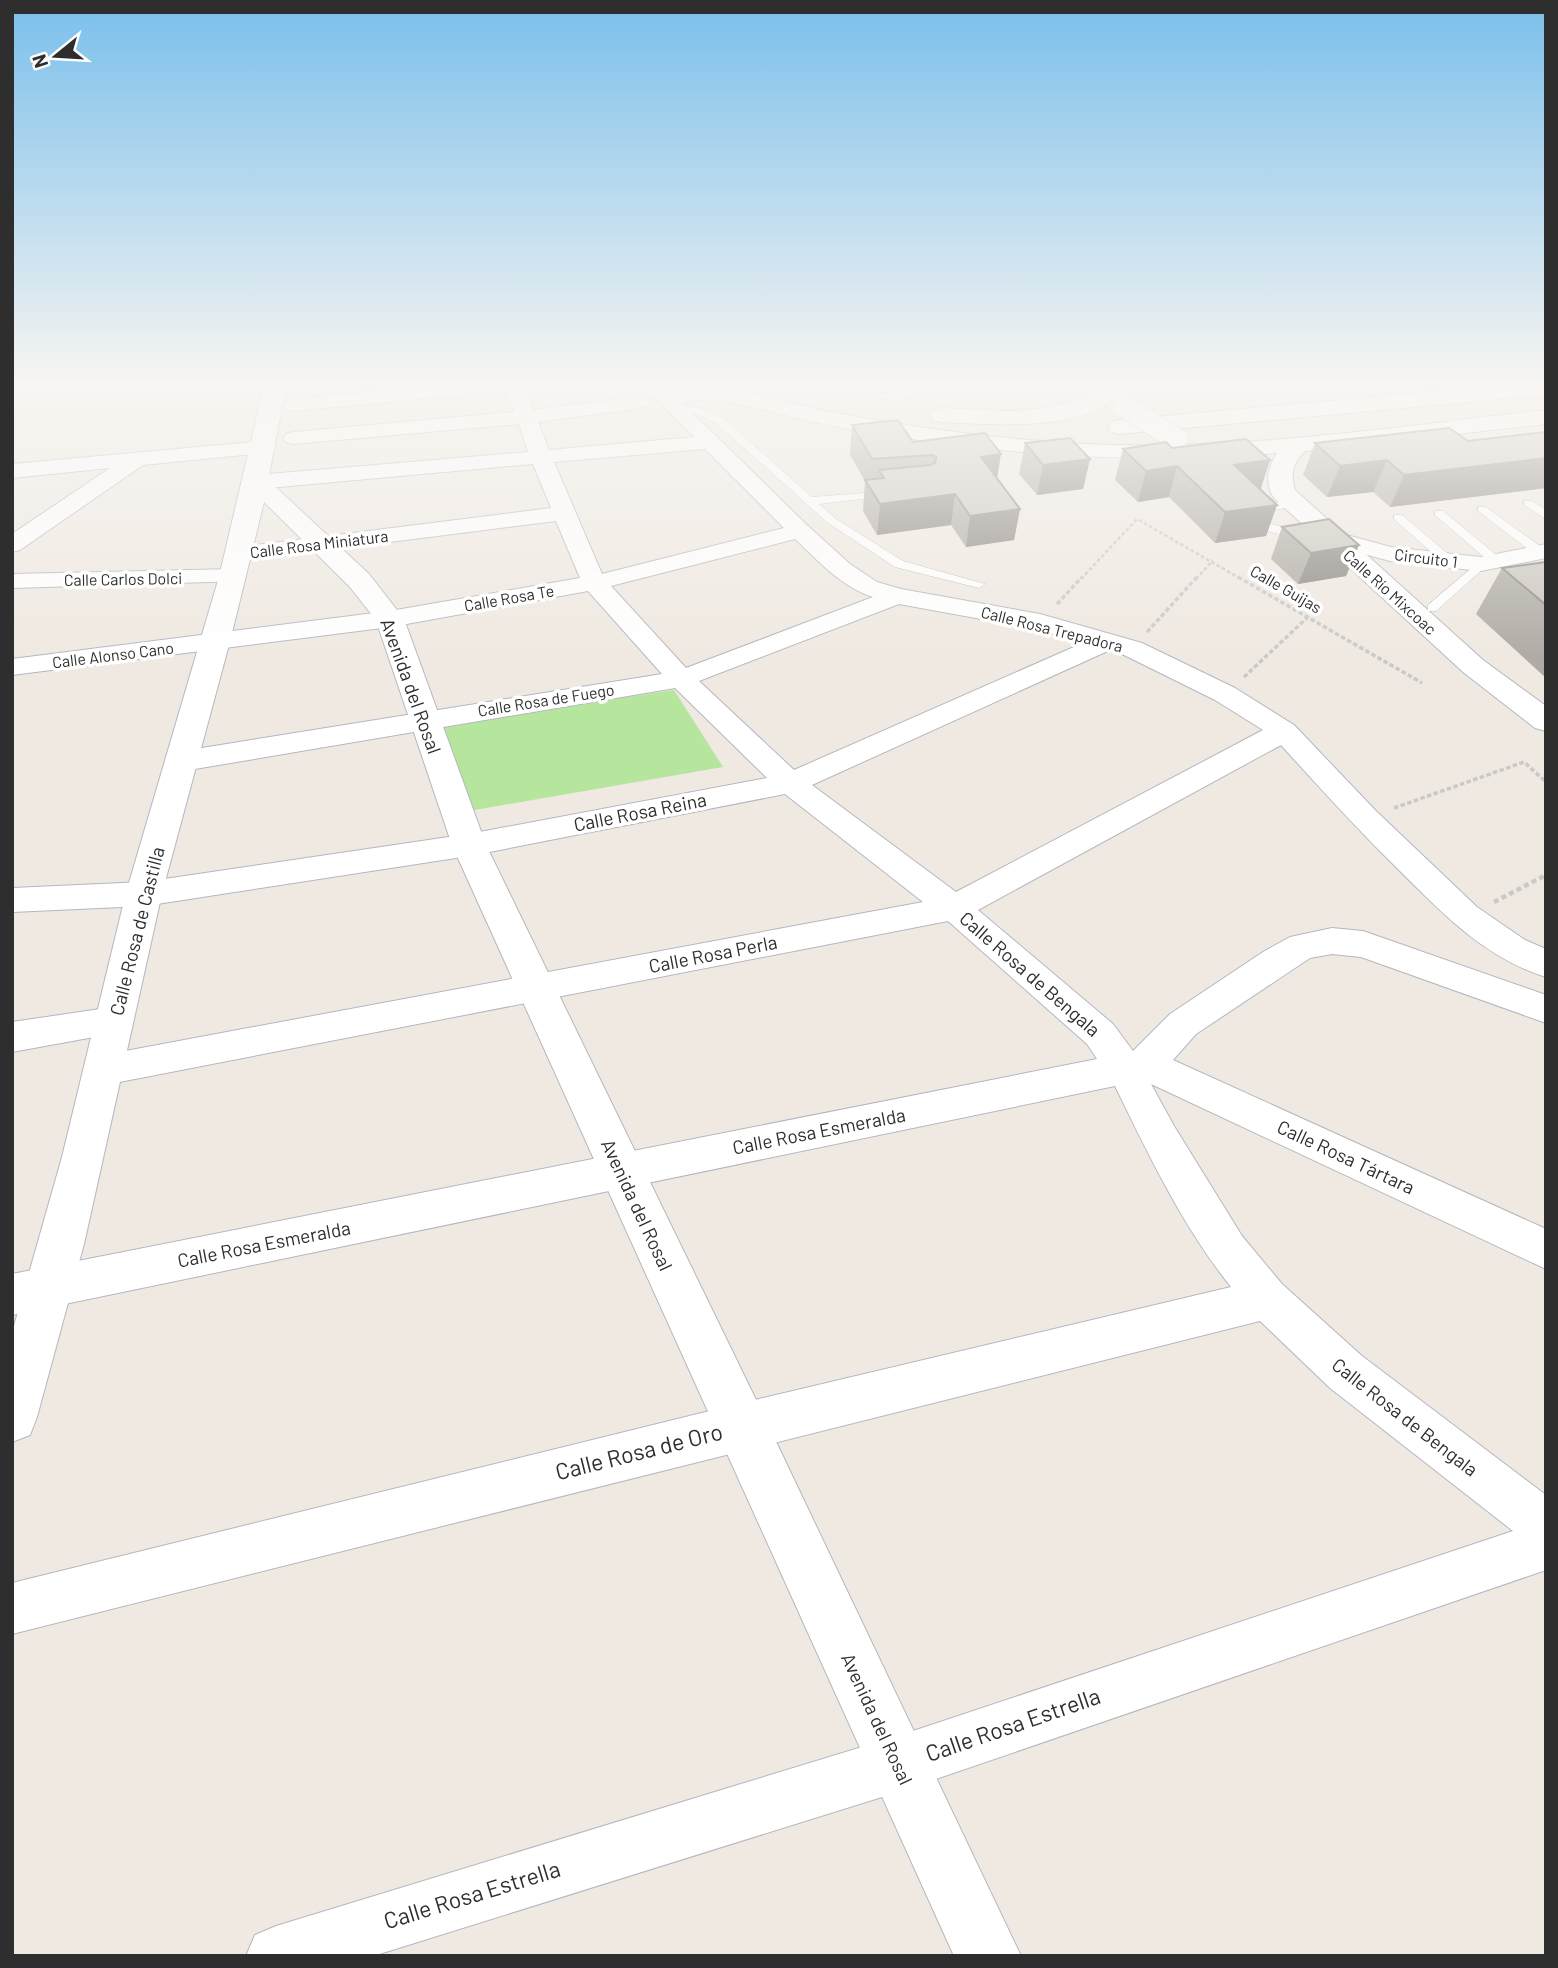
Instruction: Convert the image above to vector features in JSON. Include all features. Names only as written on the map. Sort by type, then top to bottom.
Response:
[{"type":"street","points":[[12,545],[109,478]]},
{"type":"street","name":"Calle Rosa de Castilla","points":[[12,1417],[31,1291],[104,1070],[144,894],[237,565],[258,478]]},
{"type":"street","name":"Avenida del Rosal","points":[[270,478],[318,544],[359,580],[390,619],[469,845],[988,1956]]},
{"type":"street","name":"Calle Rosa de Bengala","points":[[550,478],[594,583],[681,679],[790,783],[954,908],[1135,1067],[1160,1138],[1227,1250],[1267,1300],[1346,1373],[1546,1526]]},
{"type":"street","name":"Calle Rosa Trepadora","points":[[748,478],[841,569],[868,587],[897,596],[1040,622],[1121,645],[1225,694],[1284,731],[1365,818],[1465,916],[1513,949],[1546,964]]},
{"type":"street","name":"Calle Río Mixcoac","points":[[1281,478],[1283,492],[1292,503],[1473,667],[1546,722]]},
{"type":"street","name":"Calle Rosa Miniatura","points":[[237,565],[318,544],[565,513]]},
{"type":"street","name":"Calle Rosa Te","points":[[214,643],[390,619],[594,583],[800,531]]},
{"type":"street","name":"Circuito 1","points":[[1325,532],[1390,554],[1450,562],[1488,562],[1543,552]]},
{"type":"street","name":"Calle Carlos Dolci","points":[[12,581],[237,565]]},
{"type":"street","name":"Calle Rosa de Fuego","points":[[183,761],[423,719],[681,679],[897,596]]},
{"type":"street","name":"Calle Alonso Cano","points":[[12,667],[214,643]]},
{"type":"street","name":"Calle Rosa Reina","points":[[12,900],[144,894],[469,845],[790,783],[1121,645]]},
{"type":"street","name":"Calle Rosa Perla","points":[[104,1070],[954,908],[1284,731]]},
{"type":"street","points":[[1135,1067],[1183,1024],[1275,961],[1302,946],[1332,942],[1363,944],[1546,1009]]},
{"type":"street","points":[[12,1037],[114,1021]]},
{"type":"street","name":"Calle Rosa Esmeralda","points":[[31,1291],[1135,1067]]},
{"type":"street","name":"Calle Rosa Tártara","points":[[1135,1067],[1546,1250]]},
{"type":"street","name":"Calle Rosa de Oro","points":[[12,1609],[742,1426],[1267,1300]]},
{"type":"street","name":"Calle Rosa Estrella","points":[[276,1956],[898,1764],[1546,1545]]},
{"type":"lane","points":[[785,478],[832,521],[899,564],[979,584]]},
{"type":"lane","points":[[811,501],[900,492]]},
{"type":"lane","points":[[1292,503],[1256,509],[1252,514],[1266,528],[1275,531],[1325,532]]},
{"type":"lane","points":[[1528,503],[1546,516]]},
{"type":"lane","points":[[1482,509],[1543,552]]},
{"type":"lane","points":[[1439,513],[1488,562]]},
{"type":"lane","points":[[1398,517],[1450,562]]},
{"type":"lane","name":"Circuito 1","points":[[1432,608],[1488,562]]},
{"type":"path","name":"Calle Guijas","points":[[1040,622],[1137,519],[1213,560],[1422,683]]},
{"type":"path","points":[[1121,645],[1213,560]]},
{"type":"path","points":[[1225,694],[1310,616]]},
{"type":"path","points":[[1365,818],[1524,762],[1546,782]]},
{"type":"path","points":[[1465,916],[1546,875]]},
{"type":"green space","points":[[674,690],[723,767],[463,812],[433,726]]},
{"type":"building","points":[[997,478],[1020,509],[970,516],[955,494],[880,504],[865,480]]},
{"type":"building","points":[[1189,478],[1248,478],[1277,505],[1225,512]]},
{"type":"building","points":[[1329,519],[1359,545],[1311,553],[1282,527]]},
{"type":"building","points":[[1546,562],[1546,605],[1502,568]]}]
